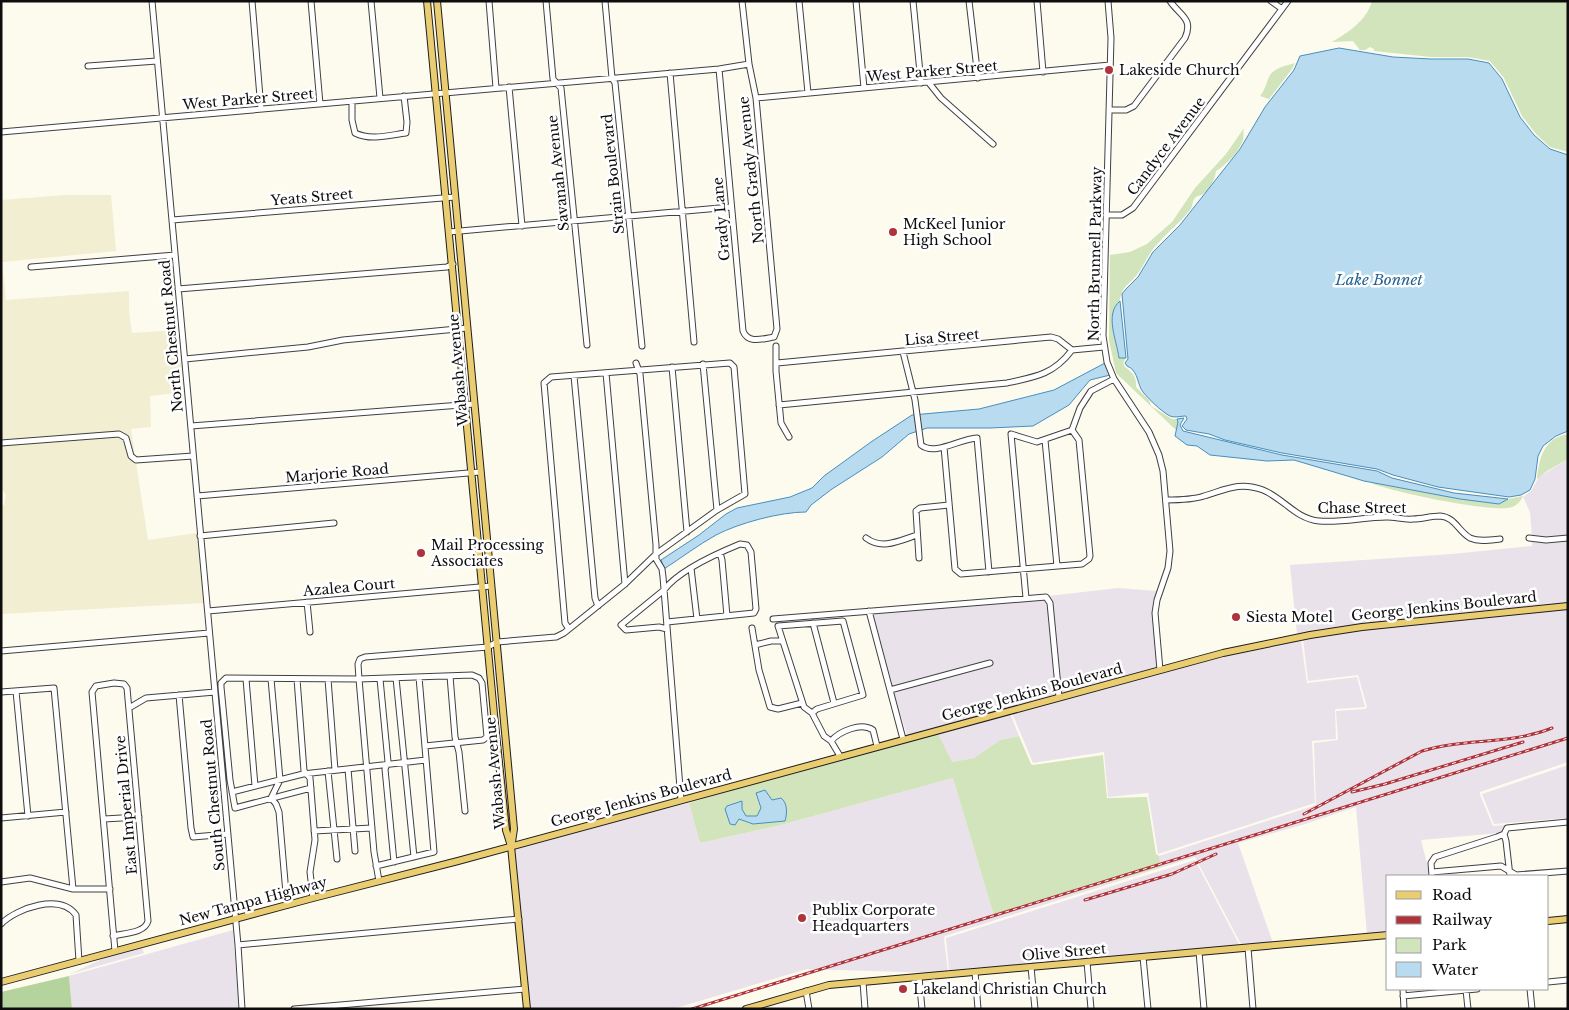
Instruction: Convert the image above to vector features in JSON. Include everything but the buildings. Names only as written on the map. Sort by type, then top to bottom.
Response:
[{"type":"main road","name":"Wabash Avenue","points":[[427,1],[494,714],[506,830],[511,846]]},
{"type":"main road","name":"Wabash Avenue","points":[[436,1],[514,829],[511,846]]},
{"type":"main road","name":"George Jenkins Boulevard","points":[[511,846],[1246,648],[1337,630],[1568,606]]},
{"type":"main road","points":[[494,714],[503,714]]},
{"type":"main road","points":[[511,846],[527,1009]]},
{"type":"main road","name":"New Tampa Highway","points":[[1,982],[511,846]]},
{"type":"main road","points":[[1549,921],[1568,919]]},
{"type":"main road","name":"Olive Street","points":[[746,1009],[830,985],[1386,935]]},
{"type":"street","name":"North Chestnut Road","points":[[152,1],[213,669]]},
{"type":"street","points":[[252,1],[261,109]]},
{"type":"street","points":[[311,1],[320,104]]},
{"type":"street","points":[[371,1],[380,98]]},
{"type":"street","points":[[489,1],[496,88]]},
{"type":"street","name":"Savanah Avenue","points":[[546,1],[553,79],[561,89],[586,345]]},
{"type":"street","name":"Strain Boulevard","points":[[605,1],[642,346]]},
{"type":"street","name":"North Grady Avenue","points":[[742,1],[749,64],[756,98],[778,329],[774,337]]},
{"type":"street","points":[[799,1],[808,93]]},
{"type":"street","points":[[856,1],[864,88]]},
{"type":"street","points":[[913,1],[921,83]]},
{"type":"street","points":[[970,1],[978,78]]},
{"type":"street","points":[[1037,1],[1044,72]]},
{"type":"street","name":"North Brunnell Parkway","points":[[1108,1],[1111,38],[1102,314],[1104,347],[1114,379],[1149,432],[1155,444],[1163,471],[1170,560],[1156,600],[1155,613],[1160,670]]},
{"type":"street","points":[[1109,110],[1126,110],[1134,106],[1185,38],[1188,27],[1186,20],[1170,1]]},
{"type":"street","points":[[1271,1],[1282,9]]},
{"type":"street","name":"Candyce Avenue","points":[[1106,215],[1122,215],[1133,208],[1288,1]]},
{"type":"street","points":[[88,66],[157,61]]},
{"type":"street","points":[[522,226],[509,87],[719,69],[749,64]]},
{"type":"street","name":"West Parker Street","points":[[756,98],[1110,65]]},
{"type":"street","name":"Grady Lane","points":[[719,69],[743,331],[746,337],[754,340],[774,337]]},
{"type":"street","points":[[670,73],[694,342]]},
{"type":"street","points":[[929,83],[941,98],[993,144]]},
{"type":"street","name":"West Parker Street","points":[[1,132],[509,87]]},
{"type":"street","points":[[352,101],[352,120],[355,133],[364,137],[381,136],[406,133],[407,122],[404,96]]},
{"type":"street","name":"Yeats Street","points":[[172,220],[455,196]]},
{"type":"street","points":[[449,232],[731,207]]},
{"type":"street","points":[[31,267],[175,255]]},
{"type":"street","points":[[178,289],[447,267],[453,264]]},
{"type":"street","points":[[185,359],[308,347],[344,340],[467,328]]},
{"type":"street","name":"Lisa Street","points":[[777,364],[1051,337],[1058,339],[1072,350]]},
{"type":"street","points":[[776,346],[780,423],[789,437]]},
{"type":"street","points":[[779,405],[996,385],[1045,374],[1059,366],[1072,350],[1104,347]]},
{"type":"street","points":[[903,352],[913,393],[920,445],[925,449],[932,450],[962,440],[977,438],[989,572]]},
{"type":"street","points":[[379,881],[372,828],[359,662],[362,658],[488,647],[497,642],[556,637],[569,629],[625,584],[656,554],[717,510],[745,494],[734,367],[731,364],[727,362],[551,377],[545,381],[564,613],[565,623],[569,629]]},
{"type":"street","points":[[636,363],[640,370],[656,559],[662,569],[681,800]]},
{"type":"street","points":[[703,364],[717,510]]},
{"type":"street","points":[[672,367],[687,532]]},
{"type":"street","points":[[606,372],[625,584]]},
{"type":"street","points":[[574,376],[595,598],[598,606]]},
{"type":"street","points":[[1026,598],[1011,434],[1034,442],[1072,430],[1080,408],[1091,391],[1114,379]]},
{"type":"street","points":[[191,426],[474,404]]},
{"type":"street","points":[[944,447],[956,572],[961,574],[1082,564],[1090,556],[1079,440],[1076,433],[1072,430]]},
{"type":"street","points":[[1,444],[119,434],[126,438],[131,456],[136,460],[193,456]]},
{"type":"street","points":[[1045,440],[1057,566]]},
{"type":"street","name":"Marjorie Road","points":[[197,496],[480,472]]},
{"type":"street","name":"Chase Street","points":[[1166,500],[1198,498],[1228,488],[1251,487],[1263,490],[1304,517],[1316,521],[1328,522],[1388,517],[1413,520],[1438,516],[1453,521],[1469,537],[1480,540],[1500,539]]},
{"type":"street","points":[[919,558],[916,517],[918,508],[949,505]]},
{"type":"street","points":[[200,536],[334,523]]},
{"type":"street","points":[[866,538],[873,543],[879,544],[898,542],[917,535]]},
{"type":"street","points":[[1529,538],[1546,540],[1568,538]]},
{"type":"street","points":[[667,622],[751,614],[756,611],[751,552],[747,545],[743,544],[709,557],[668,584],[664,590],[621,625],[626,630],[659,627],[667,629]]},
{"type":"street","points":[[720,554],[727,616]]},
{"type":"street","points":[[692,568],[697,619]]},
{"type":"street","name":"Azalea Court","points":[[208,610],[492,586]]},
{"type":"street","points":[[773,619],[1026,598],[1047,598],[1050,603],[1059,697]]},
{"type":"street","points":[[307,602],[310,632]]},
{"type":"street","points":[[869,611],[903,739]]},
{"type":"street","points":[[812,713],[817,709],[863,695],[842,621],[778,626],[802,703],[807,711],[812,713],[824,736],[831,741],[840,756]]},
{"type":"street","points":[[813,624],[834,703]]},
{"type":"street","points":[[752,628],[759,670],[770,707],[778,709],[802,703]]},
{"type":"street","points":[[1,652],[210,633]]},
{"type":"street","points":[[755,645],[771,641],[782,641]]},
{"type":"street","points":[[890,690],[990,663]]},
{"type":"street","name":"South Chestnut Road","points":[[213,669],[242,1009]]},
{"type":"street","points":[[311,788],[235,808],[230,780],[221,687],[224,680],[229,678],[328,680],[472,675],[479,678],[482,683],[487,734],[483,740],[425,746]]},
{"type":"street","points":[[450,676],[465,811]]},
{"type":"street","points":[[376,866],[434,852],[419,677]]},
{"type":"street","points":[[380,678],[388,762],[386,764],[394,862]]},
{"type":"street","points":[[396,678],[414,857]]},
{"type":"street","points":[[246,679],[255,786]]},
{"type":"street","points":[[271,798],[280,780],[272,679]]},
{"type":"street","points":[[297,679],[304,771],[310,778],[311,788],[315,844],[310,872],[313,898]]},
{"type":"street","points":[[328,680],[335,770]]},
{"type":"street","name":"East Imperial Drive","points":[[104,819],[92,692],[94,687],[99,685],[124,684],[128,688],[148,923],[141,930],[113,936]]},
{"type":"street","points":[[1,692],[54,688],[73,889]]},
{"type":"street","points":[[16,691],[28,816]]},
{"type":"street","points":[[129,708],[146,698],[215,692]]},
{"type":"street","points":[[179,695],[193,837],[228,834]]},
{"type":"street","points":[[831,741],[838,733],[864,726],[873,730],[877,746]]},
{"type":"street","points":[[232,792],[307,773],[426,760]]},
{"type":"street","points":[[348,769],[355,851]]},
{"type":"street","points":[[328,771],[337,858]]},
{"type":"street","points":[[271,798],[279,812],[287,905]]},
{"type":"street","points":[[1,818],[66,812]]},
{"type":"street","points":[[115,951],[104,819],[139,817]]},
{"type":"street","points":[[1509,874],[1504,834],[1506,828],[1568,822]]},
{"type":"street","points":[[314,832],[372,828]]},
{"type":"street","points":[[1504,834],[1435,857],[1432,860],[1432,874],[1501,866],[1509,874],[1516,875],[1568,871]]},
{"type":"street","points":[[1,882],[33,879],[73,889],[110,889]]},
{"type":"street","points":[[1,924],[13,913],[30,907],[46,904],[67,908],[76,915],[80,961]]},
{"type":"street","points":[[238,945],[519,919]]},
{"type":"street","points":[[1248,948],[1253,1009]]},
{"type":"street","points":[[1199,952],[1204,1009]]},
{"type":"street","points":[[1143,958],[1148,1009]]},
{"type":"street","points":[[1087,962],[1091,1009]]},
{"type":"street","points":[[1031,967],[1034,1009]]},
{"type":"street","points":[[975,972],[978,1009]]},
{"type":"street","points":[[919,977],[922,1009]]},
{"type":"street","points":[[1549,982],[1568,980]]},
{"type":"street","points":[[863,982],[865,1009]]},
{"type":"street","points":[[294,1009],[525,989]]},
{"type":"street","points":[[1403,990],[1404,1009]]},
{"type":"street","points":[[1403,996],[1466,990],[1468,1009]]},
{"type":"street","points":[[1530,990],[1532,1009]]},
{"type":"street","points":[[806,991],[809,1009]]},
{"type":"shaded area","points":[[66,195],[111,195],[116,251],[2,262],[6,300],[129,291],[132,333],[178,330],[184,392],[150,396],[151,427],[131,429],[135,456],[128,437],[119,432],[1,441],[1,200]]},
{"type":"shaded area","points":[[115,437],[125,440],[129,457],[136,463],[148,540],[197,533],[204,603],[1,614],[1,505],[4,505],[6,495],[1,488],[1,446]]},
{"type":"shaded area","points":[[1568,459],[1568,535],[1532,536],[1530,512],[1523,497],[1531,491],[1539,477]]},
{"type":"shaded area","points":[[1568,540],[1568,604],[1400,620],[1297,634],[1290,565],[1452,554],[1532,546],[1532,542],[1546,543]]},
{"type":"shaded area","points":[[1118,588],[1157,591],[1153,613],[1158,668],[1061,694],[1052,603],[1048,596]]},
{"type":"shaded area","points":[[1045,600],[1048,604],[1057,695],[907,735],[893,692],[992,665],[992,660],[892,687],[872,614]]},
{"type":"shaded area","points":[[1568,609],[1568,762],[1480,792],[1493,826],[1506,825],[1500,833],[1421,840],[1430,875],[1386,875],[1386,933],[1367,935],[1356,807],[1238,843],[1273,943],[1242,946],[1195,857],[945,936],[948,972],[807,969],[673,1009],[529,1009],[513,848],[689,803],[700,843],[777,826],[953,778],[994,916],[1161,867],[1159,856],[1316,805],[1314,743],[1338,740],[1336,711],[1365,709],[1367,707],[1358,675],[1308,681],[1303,639],[1368,629]]},
{"type":"shaded area","points":[[1301,640],[1307,683],[1357,677],[1365,707],[1335,709],[1336,739],[1312,741],[1315,803],[1158,854],[1148,793],[1108,797],[1104,752],[1033,763],[1012,713],[1197,663]]},
{"type":"shaded area","points":[[1010,713],[1019,736],[1000,740],[974,758],[952,762],[910,741]]},
{"type":"shaded area","points":[[1568,765],[1568,818],[1494,824],[1482,794]]},
{"type":"shaded area","points":[[1195,860],[1240,946],[949,970],[946,938]]},
{"type":"shaded area","points":[[233,930],[239,1009],[72,1009],[69,976]]},
{"type":"shaded area","points":[[142,948],[144,953],[70,974],[113,954]]},
{"type":"green space","points":[[1372,1],[1568,1],[1568,152],[1550,147],[1536,134],[1522,116],[1504,78],[1490,61],[1468,57],[1431,57],[1374,51],[1370,47],[1360,50],[1353,41],[1332,42],[1351,30],[1362,20]]},
{"type":"green space","points":[[1295,63],[1269,99],[1260,96],[1273,71]]},
{"type":"green space","points":[[1244,128],[1243,140],[1235,154],[1216,171],[1214,180],[1208,189],[1193,200],[1190,210],[1153,249],[1137,275],[1124,289],[1112,316],[1113,332],[1119,358],[1126,358],[1123,363],[1125,367],[1134,375],[1136,387],[1149,400],[1151,406],[1172,419],[1177,419],[1177,431],[1116,373],[1109,340],[1110,255],[1130,252],[1147,244],[1172,222],[1195,188],[1226,154]]},
{"type":"green space","points":[[1568,434],[1568,459],[1537,479],[1541,457],[1548,444],[1560,436]]},
{"type":"green space","points":[[1369,482],[1460,499],[1499,504],[1508,499],[1523,496],[1519,503],[1512,507],[1486,507],[1418,496]]},
{"type":"green space","points":[[938,734],[952,762],[974,758],[1000,740],[1019,736],[1033,765],[1103,755],[1107,798],[1147,797],[1156,854],[1159,856],[1161,867],[994,916],[953,778],[777,826],[700,843],[689,803],[814,766]],"holes":[[[757,797],[769,797],[772,800],[779,799],[753,824],[739,819],[736,821],[742,802],[742,809],[746,816],[757,816],[761,809]]]},
{"type":"green space","points":[[69,976],[72,1009],[1,1009],[1,992]]},
{"type":"water","name":"Lake Bonnet","points":[[1339,48],[1393,57],[1468,59],[1489,63],[1502,79],[1520,117],[1534,135],[1550,149],[1568,155],[1568,431],[1556,436],[1543,446],[1538,456],[1535,479],[1530,490],[1521,495],[1509,497],[1438,487],[1377,469],[1282,453],[1186,430],[1182,426],[1187,419],[1186,416],[1172,417],[1159,408],[1143,392],[1135,373],[1125,363],[1128,359],[1122,294],[1138,277],[1153,252],[1180,225],[1240,149],[1265,107],[1294,70],[1300,56]]},
{"type":"water","points":[[1120,301],[1126,358],[1119,358],[1112,320],[1115,306]]},
{"type":"water","points":[[1105,363],[1110,375],[1090,380],[1069,405],[1033,426],[927,428],[909,434],[882,457],[832,489],[811,505],[806,512],[772,516],[748,522],[725,531],[664,569],[661,560],[699,535],[726,514],[737,508],[790,497],[812,488],[824,476],[912,415],[979,409],[1054,390]]},
{"type":"water","points":[[1184,418],[1180,425],[1183,431],[1282,455],[1377,471],[1392,478],[1454,493],[1508,499],[1499,504],[1460,499],[1364,481],[1294,460],[1267,461],[1210,455],[1197,446],[1187,445],[1175,436],[1177,419]]},
{"type":"water","points":[[765,790],[772,800],[781,798],[785,803],[785,821],[753,824],[739,819],[735,825],[730,824],[725,809],[727,806],[742,801],[742,809],[746,816],[757,816],[761,808],[756,793]]},
{"type":"railway","points":[[1304,814],[1422,751],[1454,744],[1520,737],[1552,728]]},
{"type":"railway","points":[[692,1009],[1568,738]]},
{"type":"railway","points":[[1352,792],[1385,784],[1523,742]]},
{"type":"railway","points":[[1085,900],[1172,874],[1216,854]]},
{"type":"place","name":"Lakeside Church","points":[[1109,70]]},
{"type":"place","name":"McKeel Junior High School","points":[[893,232]]},
{"type":"place","name":"Mail Processing Associates","points":[[421,553]]},
{"type":"place","name":"Siesta Motel","points":[[1236,617]]},
{"type":"place","name":"Publix Corporate Headquarters","points":[[802,918]]},
{"type":"place","name":"Lakeland Christian Church","points":[[903,989]]}]
